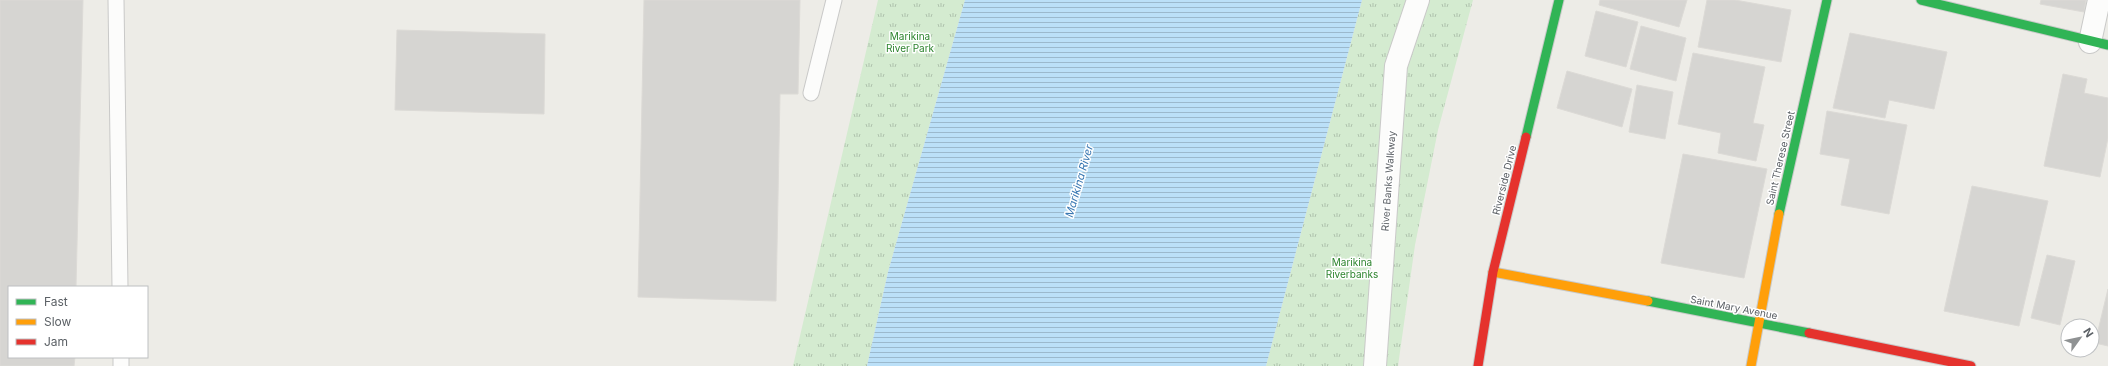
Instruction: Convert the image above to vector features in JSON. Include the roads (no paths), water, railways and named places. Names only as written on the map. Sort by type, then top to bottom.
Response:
[{"type":"street","name":"River Banks Walkway","points":[[1375,366],[1396,66],[1418,0]]},
{"type":"street","name":"Riverside Drive","points":[[1478,366],[1493,272],[1559,0]]},
{"type":"street","name":"Saint Therese Street","points":[[1751,366],[1757,322],[1773,240],[1827,0]]},
{"type":"street","points":[[1921,0],[2099,44],[2099,0]]},
{"type":"street","name":"Saint Mary Avenue","points":[[1493,272],[1757,322],[1971,366]]},
{"type":"lane","points":[[116,0],[120,286]]},
{"type":"lane","points":[[811,93],[834,0]]},
{"type":"water","name":"Marikina River","points":[[965,0],[1362,0],[1266,366],[867,366],[888,272]]},
{"type":"park label","name":"Marikina River Park","points":[[910,42]]},
{"type":"park label","name":"Marikina Riverbanks","points":[[1352,268]]}]
